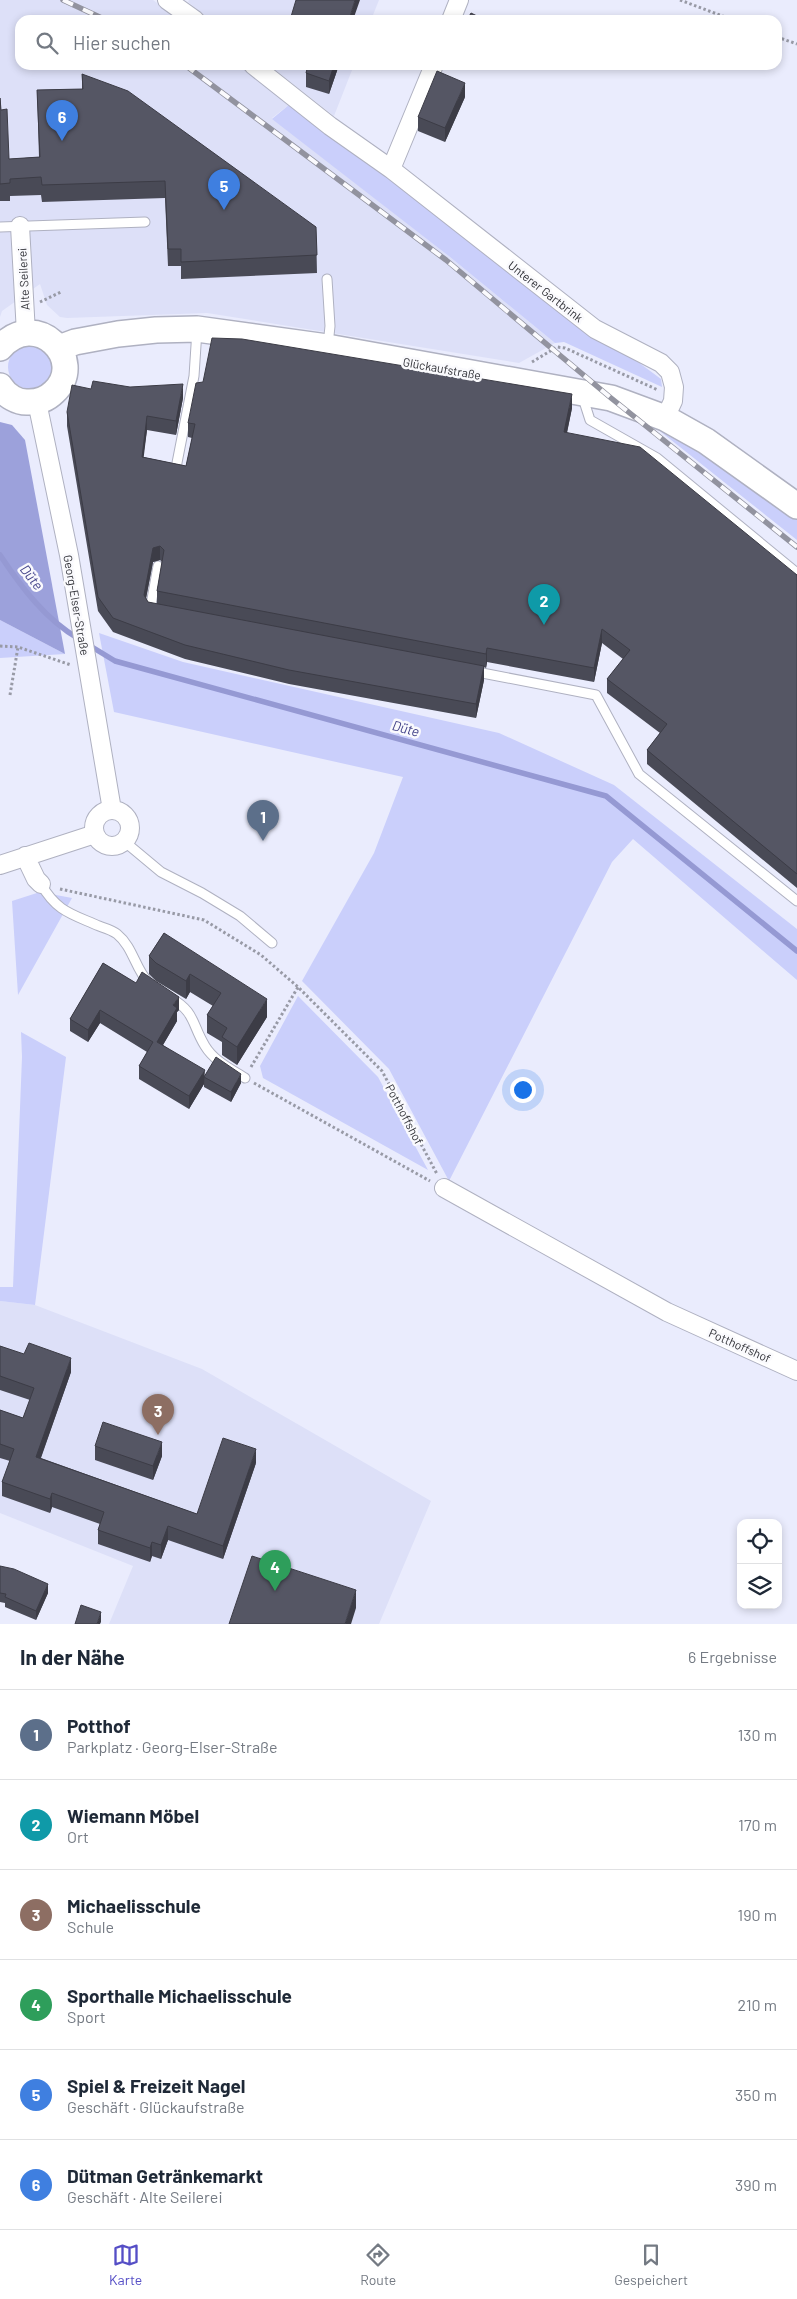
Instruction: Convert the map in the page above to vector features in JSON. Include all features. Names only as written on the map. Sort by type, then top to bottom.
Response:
[{"type":"main road","name":"Glückaufstraße","points":[[59,348],[75,342],[118,334],[156,330],[197,329],[328,347],[619,400],[665,418],[706,441],[797,506]]},
{"type":"main road","points":[[0,348],[16,335],[26,333],[45,336],[59,348],[63,358],[64,370],[62,381],[56,391],[47,398],[37,402],[18,400],[1,389]]},
{"type":"street","points":[[168,0],[188,15]]},
{"type":"street","points":[[453,15],[459,0]]},
{"type":"street","name":"Unterer Gartbrink","points":[[258,70],[330,126],[391,169],[595,328],[661,363],[670,372],[674,387],[673,401],[665,418]]},
{"type":"street","points":[[391,169],[432,70]]},
{"type":"street","name":"Alte Seilerei","points":[[20,226],[26,333]]},
{"type":"street","name":"Georg-Elser-Straße","points":[[37,402],[57,493],[112,810]]},
{"type":"street","points":[[112,810],[118,811],[128,819],[131,831],[125,842],[120,846],[108,846],[98,840],[95,834],[94,829],[97,818],[106,811],[112,810]]},
{"type":"street","points":[[0,865],[95,834]]},
{"type":"street","points":[[25,856],[36,879],[41,884]]},
{"type":"street","name":"Potthoffshof","points":[[444,1188],[666,1312],[797,1371]]},
{"type":"lane","points":[[0,226],[145,222]]},
{"type":"lane","points":[[327,279],[330,326],[328,347]]},
{"type":"lane","points":[[174,473],[194,376],[197,329]]},
{"type":"lane","points":[[581,392],[590,420],[657,458],[797,573]]},
{"type":"lane","points":[[158,566],[150,610],[159,611]]},
{"type":"lane","points":[[460,669],[596,694],[639,774],[797,901]]},
{"type":"lane","points":[[125,842],[161,872],[202,893],[240,916],[272,943]]},
{"type":"lane","points":[[41,884],[49,898],[59,908],[116,933],[129,947],[143,977],[156,989],[183,1005],[191,1016],[205,1047],[216,1059],[245,1078]]},
{"type":"path","points":[[680,0],[719,15]]},
{"type":"path","points":[[782,39],[797,44]]},
{"type":"path","points":[[39,302],[61,292]]},
{"type":"path","points":[[0,646],[18,647],[89,672]]},
{"type":"path","points":[[10,695],[18,647]]},
{"type":"path","name":"Potthoffshof","points":[[41,884],[204,920],[261,955],[298,987],[382,1071],[444,1188]]},
{"type":"path","points":[[298,987],[245,1078],[444,1188]]},
{"type":"shaded area","points":[[0,0],[153,0],[173,15],[15,15],[15,70],[246,70],[290,104],[272,118],[450,257],[555,343],[519,363],[207,313],[67,318],[60,317],[47,305],[40,284],[2,311],[0,317]]},
{"type":"shaded area","points":[[189,0],[379,0],[373,15],[205,15],[188,2]]},
{"type":"shaded area","points":[[275,70],[352,70],[334,116]]},
{"type":"shaded area","points":[[290,104],[422,203],[589,334],[638,362],[661,379],[662,387],[564,342],[555,343],[450,257],[272,119]]},
{"type":"shaded area","points":[[26,345],[34,345],[46,351],[52,367],[46,383],[34,389],[26,389],[14,383],[8,371],[8,363],[14,351]]},
{"type":"shaded area","points":[[0,422],[12,425],[25,440],[65,654],[0,620]]},
{"type":"shaded area","points":[[656,428],[683,438],[797,519],[797,540]]},
{"type":"shaded area","points":[[0,620],[65,654],[0,658]]},
{"type":"shaded area","points":[[99,633],[183,662],[499,733],[614,785],[797,929],[797,980],[633,839],[612,862],[449,1181],[389,1069],[302,981],[374,853],[403,777],[114,712]]},
{"type":"shaded area","points":[[40,892],[72,898],[18,995],[12,901]]},
{"type":"shaded area","points":[[298,996],[378,1077],[428,1170],[263,1078],[260,1066]]},
{"type":"shaded area","points":[[21,1032],[66,1057],[35,1305],[0,1301],[0,1287],[13,1287],[22,1057]]},
{"type":"shaded area","points":[[0,1301],[35,1305],[202,1369],[431,1501],[379,1624],[109,1624],[133,1566],[0,1513]]},
{"type":"building","points":[[296,0],[355,0],[350,15],[292,15]]},
{"type":"building","points":[[307,70],[332,70],[329,81],[306,73]]},
{"type":"building","points":[[437,71],[465,83],[445,128],[418,117]]},
{"type":"building","points":[[82,74],[128,91],[316,227],[317,255],[181,262],[181,249],[168,249],[165,181],[42,185],[41,177],[10,179],[10,183],[0,184],[0,98],[1,110],[7,109],[9,159],[40,157],[37,90],[83,89]]},
{"type":"building","points":[[212,338],[242,339],[572,394],[564,432],[640,447],[797,575],[797,874],[647,750],[667,724],[607,679],[630,650],[602,629],[594,668],[487,648],[486,654],[157,591],[164,550],[160,546],[153,548],[144,595],[148,602],[484,666],[476,704],[289,670],[185,645],[113,618],[98,597],[67,412],[72,385],[91,389],[93,381],[130,387],[183,384],[176,421],[147,416],[142,457],[186,466],[195,424],[188,423],[196,383],[203,382]]},
{"type":"building","points":[[164,933],[267,999],[237,1047],[222,1037],[227,1028],[207,1015],[221,993],[190,974],[186,981],[156,963],[149,956]]},
{"type":"building","points":[[103,963],[136,983],[142,972],[179,997],[173,1005],[177,1008],[157,1042],[205,1070],[189,1096],[139,1066],[153,1042],[100,1010],[88,1030],[70,1019]]},
{"type":"building","points":[[216,1057],[241,1074],[231,1092],[204,1077]]},
{"type":"building","points":[[29,1343],[71,1358],[36,1457],[197,1514],[223,1438],[256,1449],[223,1546],[168,1526],[161,1545],[152,1542],[150,1548],[98,1530],[104,1512],[52,1493],[50,1499],[2,1482],[14,1449],[0,1444],[0,1410],[23,1418],[34,1388],[0,1376],[0,1346],[24,1354]]},
{"type":"building","points":[[103,1422],[162,1442],[153,1466],[95,1446]]},
{"type":"building","points":[[252,1556],[356,1590],[345,1624],[229,1624]]},
{"type":"building","points":[[0,1566],[14,1569],[48,1584],[36,1611],[5,1597],[6,1594],[0,1593]]},
{"type":"building","points":[[81,1605],[101,1612],[97,1624],[75,1624]]},
{"type":"waterway","name":"Düte","points":[[0,555],[35,602],[55,622],[79,639]]},
{"type":"waterway","name":"Düte","points":[[87,644],[115,661],[606,796],[797,951]]},
{"type":"railway","points":[[63,0],[95,15]]},
{"type":"railway","points":[[192,70],[446,260],[611,398],[797,547]]},
{"type":"place","name":"Dütman Getränkemarkt","points":[[62,141]]},
{"type":"place","name":"Spiel & Freizeit Nagel","points":[[224,210]]},
{"type":"place","name":"Wiemann Möbel","points":[[544,625]]},
{"type":"place","name":"Potthof","points":[[263,841]]},
{"type":"place","name":"Michaelisschule","points":[[158,1435]]},
{"type":"place","name":"Sporthalle Michaelisschule","points":[[275,1591]]}]
